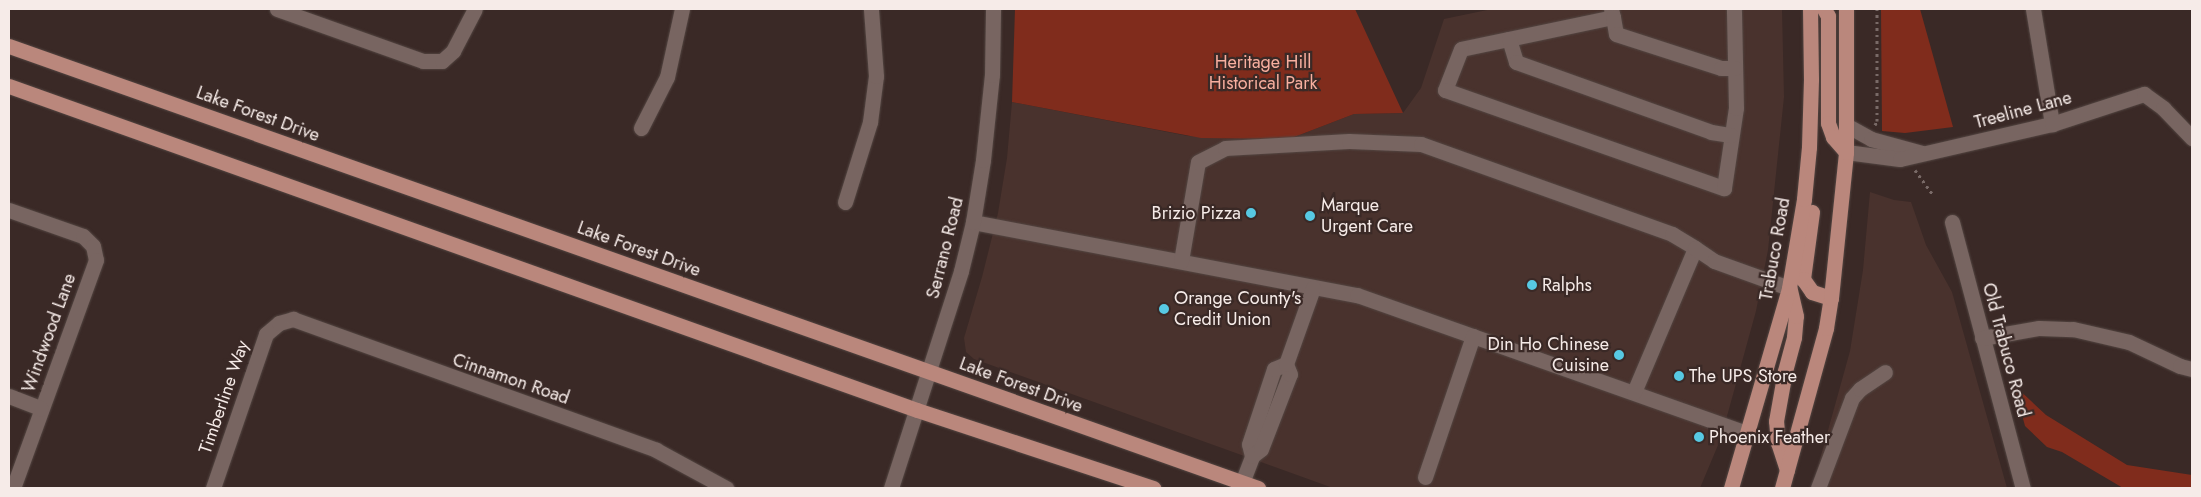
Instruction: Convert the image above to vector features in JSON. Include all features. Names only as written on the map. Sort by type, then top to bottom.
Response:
[{"type":"main road","name":"Trabuco Road","points":[[1731,488],[1790,288],[1806,172],[1811,79],[1810,9]]},
{"type":"main road","points":[[1824,9],[1828,16],[1828,123],[1833,137],[1846,152]]},
{"type":"main road","points":[[1782,488],[1826,328],[1831,298],[1846,152],[1846,9]]},
{"type":"main road","name":"Lake Forest Drive","points":[[9,46],[929,372],[1241,486],[1258,488]]},
{"type":"main road","points":[[9,86],[917,410],[1153,488]]},
{"type":"main road","points":[[1806,172],[1814,192],[1803,279],[1812,292],[1831,298]]},
{"type":"main road","points":[[1787,470],[1778,443],[1776,421],[1785,371],[1794,337],[1796,316],[1790,288]]},
{"type":"street","points":[[277,9],[423,61],[442,61],[452,51],[475,9]]},
{"type":"street","points":[[642,128],[667,77],[682,9]]},
{"type":"street","points":[[845,202],[870,122],[876,76],[872,9]]},
{"type":"street","name":"Serrano Road","points":[[891,488],[961,271],[974,222],[992,75],[993,9]]},
{"type":"street","points":[[1734,9],[1736,108],[1724,188],[1445,90],[1461,49],[1612,13],[1616,34],[1720,68],[1735,68]]},
{"type":"street","points":[[2033,9],[2052,124]]},
{"type":"street","points":[[1509,39],[1516,62],[1710,132],[1731,134]]},
{"type":"street","name":"Treeline Lane","points":[[1846,152],[1900,159],[2052,124],[2144,94],[2154,101],[2192,138]]},
{"type":"street","name":"Treeline Lane","points":[[1846,125],[1871,139],[1922,153]]},
{"type":"street","points":[[1181,261],[1198,162],[1225,148],[1349,141],[1421,144],[1672,234],[1714,261],[1790,288]]},
{"type":"street","name":"Windwood Lane","points":[[9,210],[83,236],[93,246],[96,260],[13,488]]},
{"type":"street","points":[[974,222],[1357,295],[1747,433]]},
{"type":"street","name":"Old Trabuco Road","points":[[1952,222],[2023,488]]},
{"type":"street","points":[[1634,392],[1695,248]]},
{"type":"street","points":[[1241,486],[1252,456],[1248,444],[1274,369],[1286,364],[1313,288]]},
{"type":"street","name":"Cinnamon Road","points":[[279,323],[292,320],[656,450],[726,488]]},
{"type":"street","name":"Timberline Way","points":[[213,488],[266,334],[279,323]]},
{"type":"street","points":[[1982,338],[2040,328],[2073,329],[2129,342],[2180,366],[2192,369]]},
{"type":"street","points":[[1425,478],[1473,336]]},
{"type":"street","points":[[1818,488],[1852,398],[1860,389],[1885,372]]},
{"type":"street","points":[[9,396],[41,408]]},
{"type":"path","points":[[1872,130],[1877,121],[1878,9]]},
{"type":"path","points":[[1914,168],[1934,196]]},
{"type":"shaded area","points":[[1492,9],[1782,9],[1784,97],[1768,250],[1756,311],[1721,438],[1700,488],[1333,488],[974,359],[966,352],[964,338],[998,213],[1007,158],[1012,102],[1188,136],[1289,139],[1354,114],[1403,113],[1421,88],[1444,19]]},
{"type":"shaded area","points":[[1870,192],[1894,200],[1911,202],[1926,245],[1952,292],[2007,488],[1812,488],[1850,351],[1863,270]]},
{"type":"green space","name":"Heritage Hill Historical Park","points":[[1015,9],[1355,9],[1403,113],[1354,114],[1289,139],[1201,138],[1012,102]]},
{"type":"green space","points":[[1881,9],[1920,9],[1953,127],[1905,133],[1882,131]]},
{"type":"green space","points":[[2014,385],[2046,415],[2127,465],[2192,475],[2192,488],[2123,488],[2062,452],[2047,447],[2025,426]]},
{"type":"place","name":"Brizio Pizza","points":[[1251,213]]},
{"type":"place","name":"Marque Urgent Care","points":[[1310,216]]},
{"type":"place","name":"Ralphs","points":[[1532,285]]},
{"type":"place","name":"Orange County's Credit Union","points":[[1164,309]]},
{"type":"place","name":"Din Ho Chinese Cuisine","points":[[1619,355]]},
{"type":"place","name":"The UPS Store","points":[[1679,376]]},
{"type":"place","name":"Phoenix Feather","points":[[1699,437]]}]
